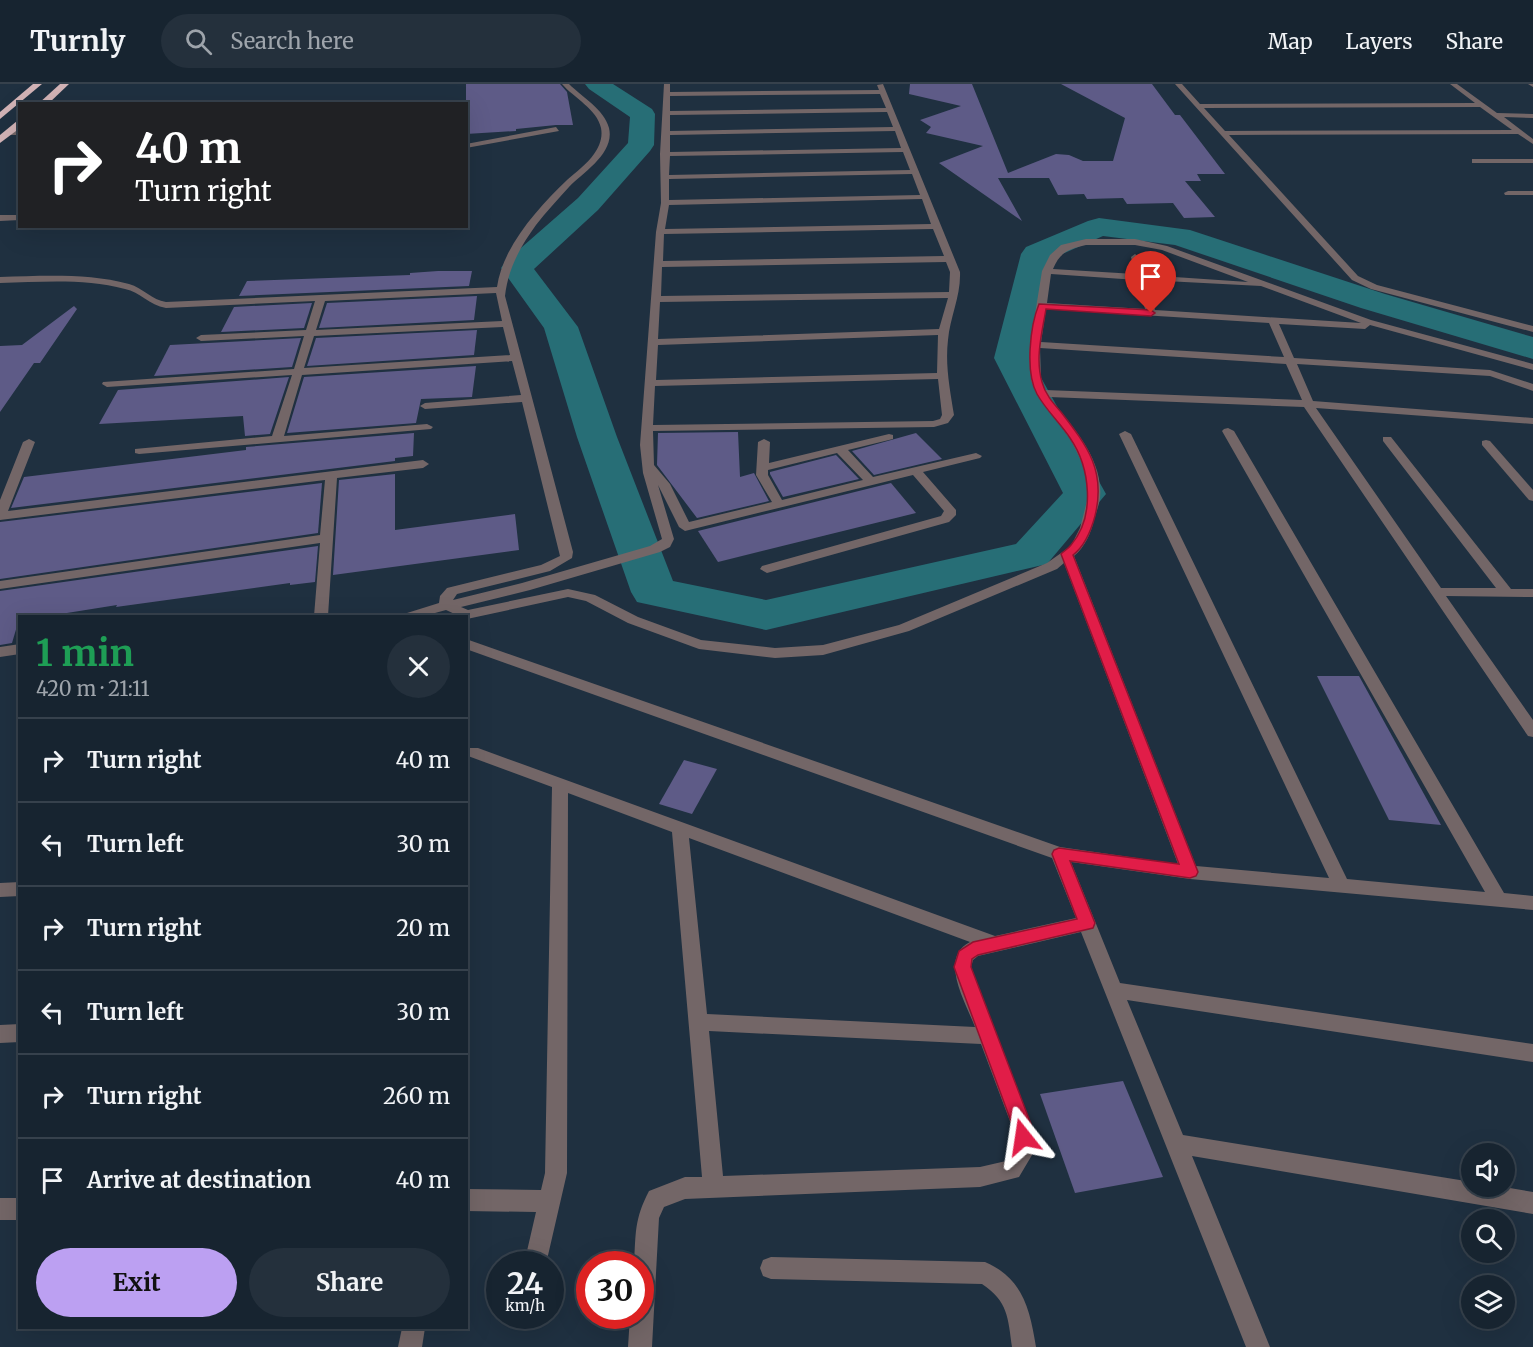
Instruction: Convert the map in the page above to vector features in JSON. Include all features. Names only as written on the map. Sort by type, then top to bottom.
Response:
[{"type":"highway","points":[[0,116],[38,84]]},
{"type":"highway","points":[[44,102],[65,84]]},
{"type":"highway","points":[[0,140],[18,125]]},
{"type":"street","points":[[446,605],[447,596],[452,591],[544,568],[566,558],[566,545],[501,290],[505,268],[530,229],[563,189],[596,156],[605,141],[606,130],[603,121],[565,84]]},
{"type":"street","points":[[1178,84],[1355,278],[1374,287],[1533,329]]},
{"type":"street","points":[[1453,84],[1533,142]]},
{"type":"street","points":[[415,615],[446,605],[525,587],[655,549],[665,544],[668,539],[648,470],[647,428],[660,232],[665,203],[664,154],[667,89],[881,88],[935,226],[945,241],[955,272],[954,295],[944,332],[941,376],[948,415],[944,421],[934,424],[647,428]]},
{"type":"street","points":[[1198,106],[1483,105]]},
{"type":"street","points":[[667,113],[889,110]]},
{"type":"street","points":[[1497,116],[1533,116]]},
{"type":"street","points":[[468,146],[524,132],[556,129]]},
{"type":"street","points":[[666,133],[897,129]]},
{"type":"street","points":[[1223,133],[1518,132]]},
{"type":"street","points":[[8,133],[18,133]]},
{"type":"street","points":[[664,154],[905,150]]},
{"type":"street","points":[[1474,161],[1533,160]]},
{"type":"street","points":[[664,177],[914,172]]},
{"type":"street","points":[[1508,193],[1533,193]]},
{"type":"street","points":[[665,203],[924,197]]},
{"type":"street","points":[[0,218],[16,217]]},
{"type":"street","points":[[660,232],[935,226]]},
{"type":"street","points":[[446,605],[467,615],[568,593],[590,598],[633,620],[699,644],[764,652],[823,650],[904,628],[1052,566],[1076,548],[1086,528],[1094,497],[1091,469],[1076,439],[1041,393],[1036,380],[1035,345],[1047,271],[1053,256],[1064,247],[1096,241],[1135,242],[1164,248],[1383,327],[1533,368]]},
{"type":"street","points":[[1135,257],[1151,313]]},
{"type":"street","points":[[658,264],[951,259]]},
{"type":"street","points":[[1047,271],[1273,286]]},
{"type":"street","points":[[0,280],[107,281],[141,290],[155,304],[501,290]]},
{"type":"street","points":[[657,299],[954,295]]},
{"type":"street","points":[[277,440],[321,298]]},
{"type":"street","points":[[1042,306],[1383,327]]},
{"type":"street","points":[[1273,320],[1308,404],[1533,732]]},
{"type":"street","points":[[201,338],[508,324]]},
{"type":"street","points":[[653,342],[944,332]]},
{"type":"street","points":[[1035,345],[1490,373],[1533,388]]},
{"type":"street","points":[[107,384],[518,358]]},
{"type":"street","points":[[650,383],[941,376]]},
{"type":"street","points":[[1041,393],[1308,404],[1533,421]]},
{"type":"street","points":[[425,406],[528,398]]},
{"type":"street","points":[[139,451],[427,427]]},
{"type":"street","points":[[1228,431],[1499,900]]},
{"type":"street","points":[[1125,434],[1341,885]]},
{"type":"street","points":[[762,468],[889,437]]},
{"type":"street","points":[[1387,439],[1506,593]]},
{"type":"street","points":[[29,442],[0,516],[423,464]]},
{"type":"street","points":[[764,442],[762,475],[779,504]]},
{"type":"street","points":[[1486,443],[1533,496]]},
{"type":"street","points":[[840,449],[870,482]]},
{"type":"street","points":[[648,470],[658,472],[685,527],[976,456]]},
{"type":"street","points":[[767,568],[945,519],[950,515],[950,510],[915,471]]},
{"type":"street","points":[[321,615],[331,476]]},
{"type":"street","points":[[0,482],[14,481]]},
{"type":"street","points":[[0,585],[325,538]]},
{"type":"street","points":[[1067,554],[1190,872]]},
{"type":"street","points":[[1436,592],[1533,593]]},
{"type":"street","points":[[468,645],[1059,854],[1190,872],[1533,903]]},
{"type":"street","points":[[0,652],[18,649]]},
{"type":"street","points":[[473,752],[995,944]]},
{"type":"street","points":[[539,1251],[556,1173],[560,784]]},
{"type":"street","points":[[680,828],[714,1187]]},
{"type":"street","points":[[1059,854],[1258,1347]]},
{"type":"street","points":[[0,890],[18,890]]},
{"type":"street","points":[[640,1347],[648,1216],[657,1199],[685,1188],[980,1177],[1012,1170],[1025,1150],[1021,1124],[962,967],[965,956],[973,949],[1087,923]]},
{"type":"street","points":[[1114,990],[1533,1053]]},
{"type":"street","points":[[699,1022],[988,1036]]},
{"type":"street","points":[[0,1034],[18,1033]]},
{"type":"street","points":[[1177,1144],[1533,1203]]},
{"type":"street","points":[[468,1200],[549,1201]]},
{"type":"street","points":[[0,1209],[18,1209]]},
{"type":"street","points":[[771,1268],[985,1273],[1005,1284],[1017,1306],[1024,1347]]},
{"type":"street","points":[[410,1347],[414,1329]]},
{"type":"building","points":[[466,84],[560,84],[567,92],[573,125],[468,134],[468,102],[466,102]]},
{"type":"building","points":[[910,84],[972,84],[1008,173],[1056,154],[1069,155],[1083,161],[1113,161],[1125,118],[1061,84],[1152,84],[1175,115],[1180,115],[1225,174],[1197,174],[1201,181],[1185,181],[1215,217],[1184,218],[1173,203],[1127,204],[1123,198],[1087,199],[1084,194],[1058,195],[1049,178],[998,178],[1022,221],[939,163],[983,146],[926,133],[931,127],[920,120],[961,106],[909,94]]},
{"type":"building","points":[[472,271],[469,286],[239,296],[247,281],[410,275],[410,273]]},
{"type":"building","points":[[477,296],[474,320],[319,328],[327,303]]},
{"type":"building","points":[[312,303],[304,328],[221,332],[234,307]]},
{"type":"building","points":[[74,306],[77,309],[40,363],[34,363],[0,412],[0,346],[22,345]]},
{"type":"building","points":[[477,330],[474,355],[307,366],[316,338]]},
{"type":"building","points":[[301,338],[292,367],[154,376],[170,345]]},
{"type":"building","points":[[476,366],[472,397],[421,399],[416,423],[287,433],[304,377]]},
{"type":"building","points":[[289,377],[270,434],[245,436],[243,416],[99,424],[118,390]]},
{"type":"building","points":[[738,432],[740,477],[754,473],[769,501],[697,518],[657,465],[658,433]]},
{"type":"building","points":[[414,433],[413,456],[395,458],[395,461],[11,508],[24,477],[246,450],[246,447]]},
{"type":"building","points":[[916,433],[942,459],[874,475],[852,451]]},
{"type":"building","points":[[836,455],[859,479],[783,497],[770,474],[770,472]]},
{"type":"building","points":[[395,474],[395,530],[515,514],[519,550],[333,575],[339,480]]},
{"type":"building","points":[[322,483],[318,533],[0,579],[0,522]]},
{"type":"building","points":[[891,483],[916,513],[718,562],[698,531]]},
{"type":"building","points":[[318,546],[315,582],[290,585],[290,583],[54,615],[18,615],[12,643],[0,645],[0,591]]},
{"type":"building","points":[[1317,676],[1359,676],[1441,825],[1389,820]]},
{"type":"building","points":[[684,760],[717,769],[692,814],[659,804]]},
{"type":"building","points":[[1123,1081],[1163,1177],[1075,1193],[1040,1094]]},
{"type":"waterway","points":[[597,84],[643,114],[641,145],[588,204],[517,268],[561,327],[597,437],[654,592],[766,615],[1031,554],[1085,494],[1012,358],[1037,254],[1099,227],[1179,236],[1373,301],[1533,348]]},
{"type":"route","points":[[1023,1137],[1021,1124],[962,967],[965,956],[973,949],[1087,923],[1059,854],[1190,872],[1067,554],[1076,548],[1086,528],[1094,497],[1091,469],[1076,439],[1041,393],[1036,380],[1034,357],[1042,306],[1151,313]]}]
